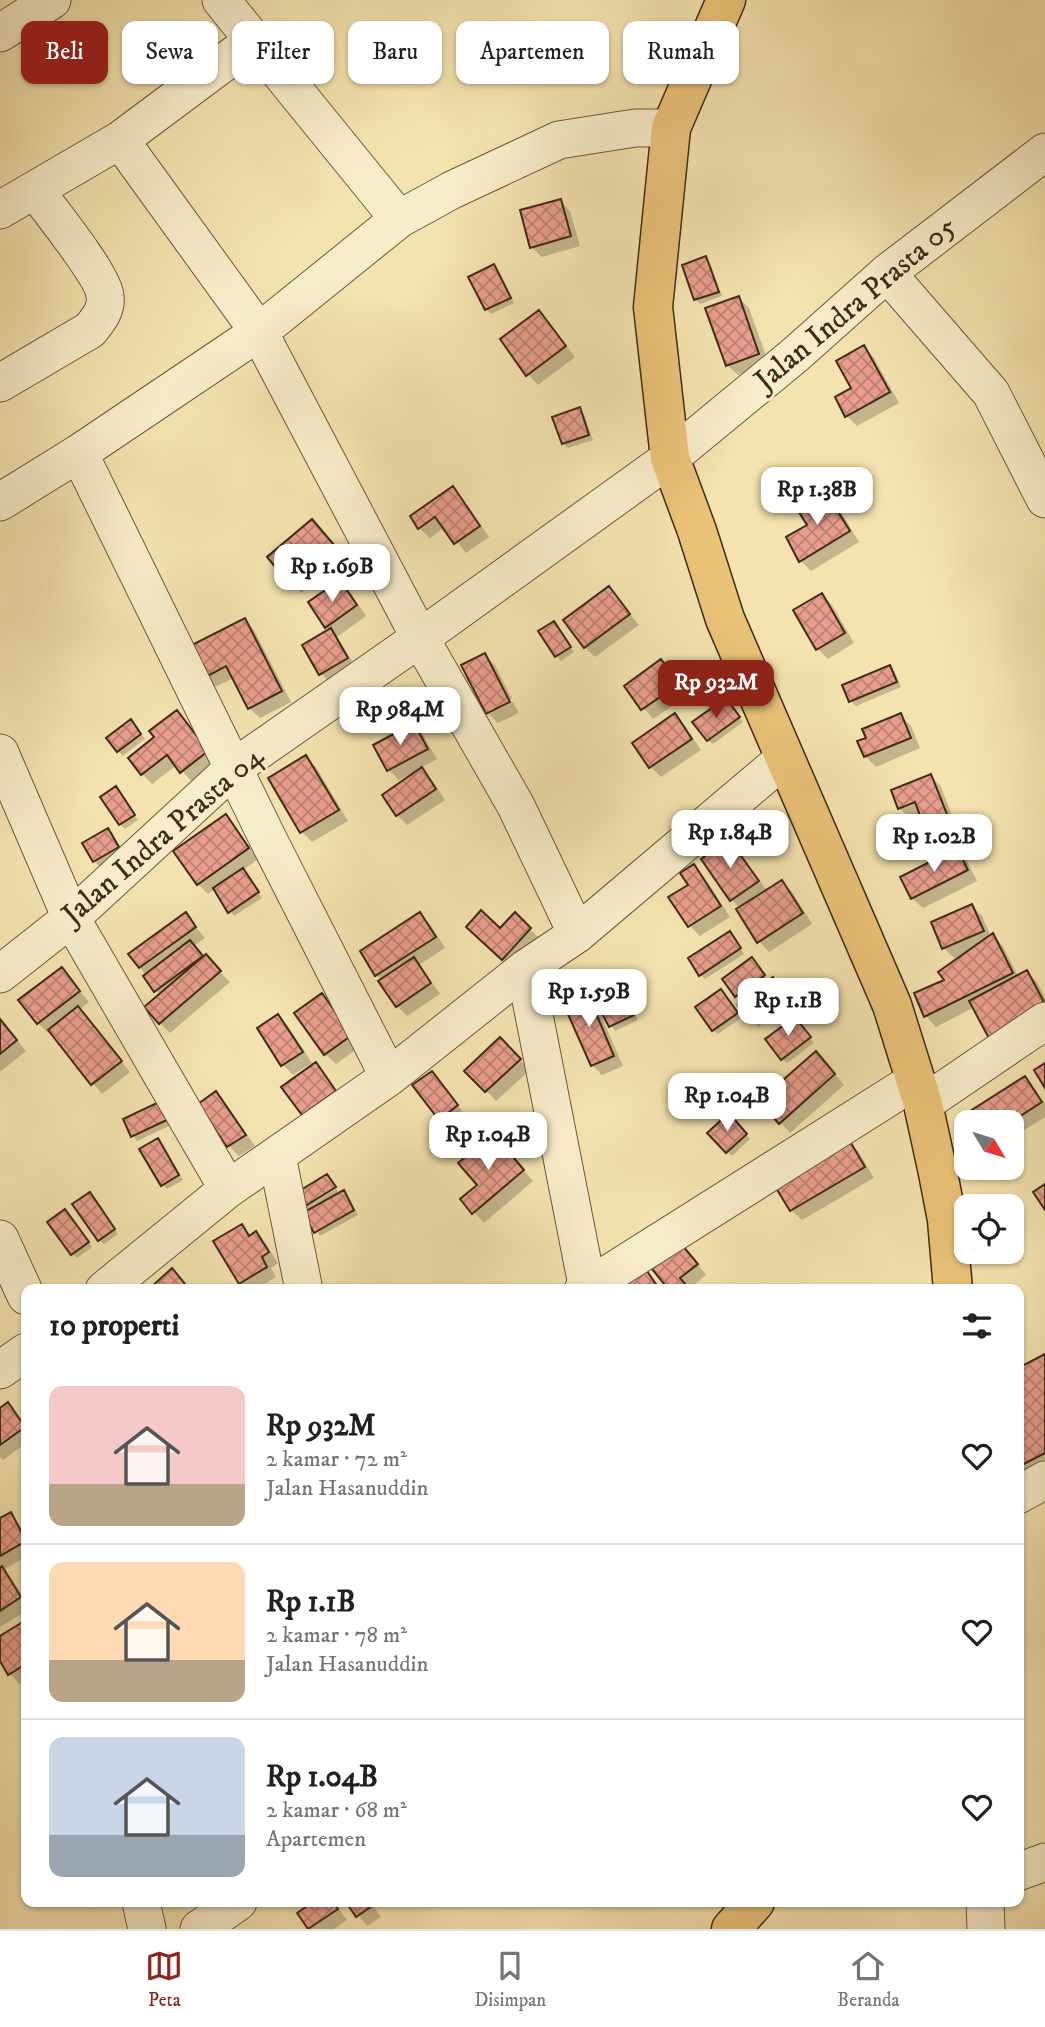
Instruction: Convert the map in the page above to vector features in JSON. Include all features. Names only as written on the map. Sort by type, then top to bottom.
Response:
[{"type":"main road","points":[[726,0],[671,128],[653,307],[670,458],[726,619],[892,1005],[920,1092],[947,1220],[952,1284]]},
{"type":"main road","points":[[732,1929],[751,1907]]},
{"type":"street","points":[[0,33],[52,0]]},
{"type":"street","points":[[221,0],[237,21]]},
{"type":"street","points":[[0,210],[120,141],[232,57]]},
{"type":"street","points":[[288,84],[399,219]]},
{"type":"street","points":[[5,488],[79,453],[259,332],[399,219],[452,190],[559,140],[635,128],[671,128]]},
{"type":"street","points":[[120,141],[259,332],[420,638],[516,806],[577,934]]},
{"type":"street","name":"Jalan Indra Prasta 05","points":[[670,458],[887,273],[1045,152]]},
{"type":"street","points":[[0,383],[90,330],[100,318],[104,307],[106,295],[99,278],[35,190]]},
{"type":"street","points":[[887,273],[991,393],[1045,499]]},
{"type":"street","points":[[79,453],[268,839],[389,1077]]},
{"type":"street","name":"Jalan Indra Prasta 04","points":[[0,974],[71,918],[235,767],[670,458]]},
{"type":"street","points":[[0,753],[71,918],[228,1189]]},
{"type":"street","points":[[111,1284],[228,1189],[389,1077],[525,969],[577,934],[785,758]]},
{"type":"street","points":[[525,969],[585,1284]]},
{"type":"street","points":[[594,1284],[1045,1021]]},
{"type":"street","points":[[277,1156],[303,1284]]},
{"type":"street","points":[[0,1239],[21,1285]]},
{"type":"street","points":[[0,1370],[21,1355]]},
{"type":"street","points":[[1024,1492],[1045,1480]]},
{"type":"street","points":[[1024,1870],[1045,1862]]},
{"type":"street","points":[[142,1907],[147,1929]]},
{"type":"street","points":[[200,1929],[231,1907]]},
{"type":"street","points":[[985,1907],[986,1929]]},
{"type":"building","points":[[561,199],[571,236],[530,248],[520,210]]},
{"type":"building","points":[[706,256],[719,292],[694,300],[682,265]]},
{"type":"building","points":[[494,264],[511,298],[485,310],[468,277]]},
{"type":"building","points":[[739,296],[759,354],[726,366],[705,308]]},
{"type":"building","points":[[539,310],[566,346],[526,376],[500,339]]},
{"type":"building","points":[[864,345],[890,392],[845,417],[835,397],[851,388],[836,361]]},
{"type":"building","points":[[580,407],[589,435],[562,444],[552,417]]},
{"type":"building","points":[[453,486],[480,526],[454,544],[435,517],[418,529],[410,516]]},
{"type":"building","points":[[826,492],[850,531],[799,562],[786,537],[807,525],[797,509]]},
{"type":"building","points":[[312,519],[334,545],[289,584],[267,557]]},
{"type":"building","points":[[340,580],[357,605],[325,628],[308,602]]},
{"type":"building","points":[[609,586],[630,614],[584,648],[563,620]]},
{"type":"building","points":[[822,593],[845,633],[816,650],[793,610]]},
{"type":"building","points":[[245,618],[282,691],[248,709],[226,666],[204,678],[188,647]]},
{"type":"building","points":[[554,621],[571,647],[555,657],[538,631]]},
{"type":"building","points":[[331,628],[348,658],[319,675],[302,645]]},
{"type":"building","points":[[485,653],[510,702],[486,714],[461,665]]},
{"type":"building","points":[[661,659],[679,684],[641,710],[624,686]]},
{"type":"building","points":[[890,665],[897,682],[849,702],[842,685]]},
{"type":"building","points":[[726,698],[740,717],[707,741],[692,722]]},
{"type":"building","points":[[177,710],[208,751],[180,773],[167,755],[141,775],[128,758],[154,737],[149,731]]},
{"type":"building","points":[[675,713],[692,739],[649,768],[632,743]]},
{"type":"building","points":[[901,713],[911,738],[864,757],[857,741],[866,738],[862,729]]},
{"type":"building","points":[[131,719],[141,734],[117,752],[106,738]]},
{"type":"building","points":[[414,723],[428,749],[387,771],[373,745]]},
{"type":"building","points":[[306,755],[339,810],[300,833],[268,778]]},
{"type":"building","points":[[422,767],[436,789],[396,816],[382,795]]},
{"type":"building","points":[[931,774],[950,822],[926,832],[915,802],[898,809],[891,790]]},
{"type":"building","points":[[116,786],[135,815],[119,825],[100,797]]},
{"type":"building","points":[[226,814],[249,848],[197,885],[173,851]]},
{"type":"building","points":[[108,828],[119,847],[93,862],[82,843]]},
{"type":"building","points":[[729,839],[759,881],[730,901],[701,859]]},
{"type":"building","points":[[957,848],[968,870],[911,899],[900,877]]},
{"type":"building","points":[[694,864],[721,906],[688,927],[668,897],[688,885],[680,873]]},
{"type":"building","points":[[243,868],[259,892],[228,913],[213,888]]},
{"type":"building","points":[[782,880],[803,913],[757,943],[736,909]]},
{"type":"building","points":[[972,904],[984,931],[942,949],[931,922]]},
{"type":"building","points":[[481,910],[500,928],[515,912],[531,928],[502,960],[466,927]]},
{"type":"building","points":[[186,912],[196,927],[139,968],[128,954]]},
{"type":"building","points":[[420,912],[436,937],[375,976],[360,951]]},
{"type":"building","points":[[730,931],[741,948],[699,976],[688,958]]},
{"type":"building","points":[[993,933],[1013,973],[924,1017],[914,993],[944,980],[938,972]]},
{"type":"building","points":[[190,940],[203,956],[154,992],[143,976]]},
{"type":"building","points":[[206,954],[221,971],[159,1024],[144,1007]]},
{"type":"building","points":[[414,957],[431,983],[396,1007],[378,981]]},
{"type":"building","points":[[752,957],[765,975],[735,997],[722,979]]},
{"type":"building","points":[[62,967],[80,991],[37,1024],[18,1000]]},
{"type":"building","points":[[1027,970],[1045,1004],[991,1042],[969,1001]]},
{"type":"building","points":[[773,977],[787,995],[752,1023],[738,1005]]},
{"type":"building","points":[[621,987],[634,1015],[609,1027],[595,1000]]},
{"type":"building","points":[[721,989],[738,1013],[712,1031],[695,1007]]},
{"type":"building","points":[[587,992],[614,1056],[591,1066],[563,1003]]},
{"type":"building","points":[[322,993],[352,1035],[324,1055],[294,1013]]},
{"type":"building","points":[[78,1006],[122,1061],[91,1085],[48,1030]]},
{"type":"building","points":[[278,1014],[303,1052],[281,1066],[257,1028]]},
{"type":"building","points":[[795,1017],[811,1037],[781,1060],[765,1039]]},
{"type":"building","points":[[0,1019],[17,1040],[0,1054]]},
{"type":"building","points":[[500,1037],[521,1059],[485,1092],[464,1071]]},
{"type":"building","points":[[816,1051],[835,1074],[779,1124],[759,1101]]},
{"type":"building","points":[[316,1062],[336,1091],[302,1115],[281,1087]]},
{"type":"building","points":[[1045,1063],[1045,1088],[1034,1070]]},
{"type":"building","points":[[432,1071],[458,1105],[439,1120],[412,1085]]},
{"type":"building","points":[[1025,1076],[1042,1102],[1024,1114],[1024,1110],[972,1110]]},
{"type":"building","points":[[216,1091],[246,1135],[227,1147],[198,1104]]},
{"type":"building","points":[[161,1101],[169,1119],[131,1137],[123,1119]]},
{"type":"building","points":[[729,1113],[747,1134],[726,1153],[707,1133]]},
{"type":"building","points":[[493,1133],[524,1170],[472,1214],[460,1199],[477,1185],[458,1163]]},
{"type":"building","points":[[158,1138],[179,1175],[161,1186],[139,1149]]},
{"type":"building","points":[[848,1138],[865,1167],[790,1211],[773,1183]]},
{"type":"building","points":[[327,1174],[336,1187],[299,1210],[291,1196]]},
{"type":"building","points":[[1045,1184],[1045,1210],[1033,1192]]},
{"type":"building","points":[[344,1190],[354,1210],[314,1233],[303,1213]]},
{"type":"building","points":[[90,1192],[115,1229],[98,1241],[72,1204]]},
{"type":"building","points":[[65,1209],[89,1242],[71,1255],[47,1222]]},
{"type":"building","points":[[242,1224],[249,1236],[256,1231],[269,1252],[262,1257],[267,1267],[239,1284],[213,1241]]},
{"type":"building","points":[[682,1245],[698,1264],[680,1278],[685,1284],[664,1284],[652,1269]]},
{"type":"building","points":[[640,1261],[656,1284],[617,1284]]},
{"type":"building","points":[[172,1268],[185,1284],[154,1284]]},
{"type":"building","points":[[1045,1354],[1045,1453],[1024,1464],[1024,1365]]},
{"type":"building","points":[[8,1402],[21,1421],[21,1430],[0,1445],[0,1408]]},
{"type":"building","points":[[11,1512],[21,1531],[21,1544],[0,1556],[0,1518]]},
{"type":"building","points":[[2,1566],[21,1597],[0,1611],[0,1568]]},
{"type":"building","points":[[21,1623],[21,1667],[8,1675],[0,1661],[0,1636]]},
{"type":"building","points":[[306,1907],[338,1909],[308,1929],[297,1913]]},
{"type":"building","points":[[349,1907],[371,1907],[356,1917]]}]
